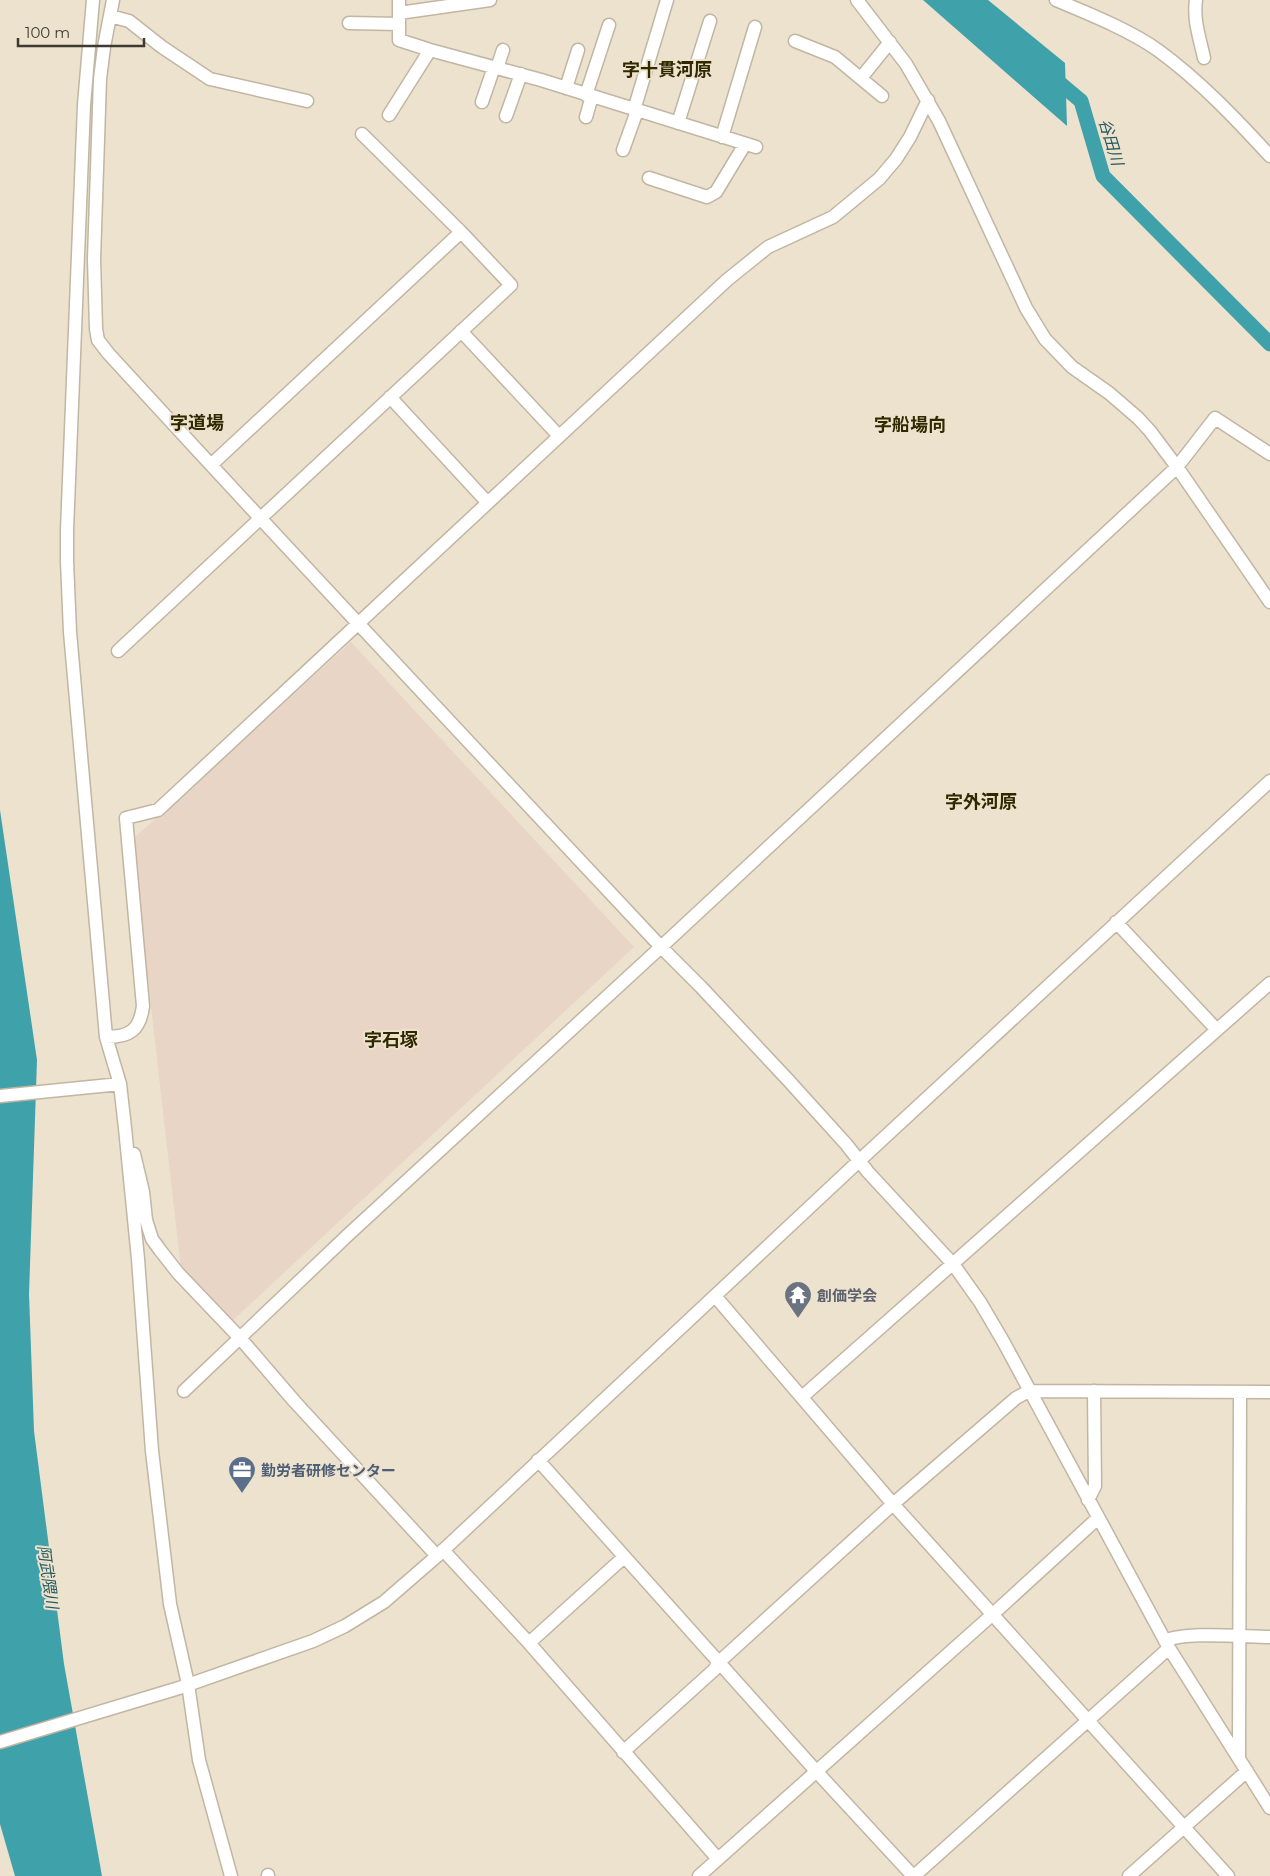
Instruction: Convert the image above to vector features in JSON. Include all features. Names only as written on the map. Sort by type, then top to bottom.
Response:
[{"type":"street","points":[[113,0],[100,79],[94,259],[98,340],[357,623],[661,948],[701,987],[953,1264],[980,1302],[1167,1644],[1270,1808]]},
{"type":"street","points":[[349,23],[399,12],[490,0]]},
{"type":"street","points":[[623,150],[667,0]]},
{"type":"street","points":[[857,0],[906,64],[928,100],[1004,256],[1026,308],[1045,339],[1072,367],[1138,418],[1177,467],[1270,602]]},
{"type":"street","points":[[1056,0],[1139,39],[1158,50],[1210,93],[1270,156]]},
{"type":"street","points":[[1196,0],[1196,23],[1204,58]]},
{"type":"street","points":[[90,4],[84,106],[67,561],[71,641],[106,1037],[125,1128],[138,1259],[152,1451],[170,1604],[183,1686],[198,1760],[231,1876]]},
{"type":"street","points":[[399,12],[399,40],[521,74],[750,146],[711,196],[707,197],[649,178]]},
{"type":"street","points":[[110,16],[129,20],[162,47],[210,79],[307,101]]},
{"type":"street","points":[[678,123],[710,21]]},
{"type":"street","points":[[586,116],[589,96],[609,25]]},
{"type":"street","points":[[722,137],[755,27]]},
{"type":"street","points":[[795,41],[835,57],[882,96]]},
{"type":"street","points":[[861,78],[890,42]]},
{"type":"street","points":[[389,115],[430,50]]},
{"type":"street","points":[[482,102],[503,50]]},
{"type":"street","points":[[566,88],[578,50]]},
{"type":"street","points":[[506,116],[521,74]]},
{"type":"street","points":[[106,1037],[121,1037],[135,1030],[141,1018],[143,1006],[126,818],[158,810],[663,337],[751,259],[785,238],[833,217],[879,180],[896,160],[910,137],[928,100]]},
{"type":"street","points":[[118,652],[510,285],[461,232],[362,134]]},
{"type":"street","points":[[211,465],[461,232]]},
{"type":"street","points":[[461,331],[559,436]]},
{"type":"street","points":[[390,398],[487,502]]},
{"type":"street","points":[[184,1391],[349,1234],[661,948],[1177,467],[1215,418],[1270,454]]},
{"type":"street","points":[[0,1742],[183,1686],[314,1641],[345,1626],[384,1602],[440,1553],[1270,780]]},
{"type":"street","points":[[1116,922],[1217,1030]]},
{"type":"street","points":[[802,1397],[1270,983]]},
{"type":"street","points":[[0,1096],[115,1084]]},
{"type":"street","points":[[125,1128],[132,1143],[143,1192],[146,1220],[152,1239],[178,1273],[240,1338],[295,1402],[529,1643],[718,1859]]},
{"type":"street","points":[[715,1296],[893,1504],[1228,1876]]},
{"type":"street","points":[[624,1752],[714,1670],[719,1662],[893,1504],[1016,1398],[1029,1391],[1270,1392]]},
{"type":"street","points":[[1088,1500],[1095,1486],[1094,1391]]},
{"type":"street","points":[[1239,1756],[1240,1392]]},
{"type":"street","points":[[538,1460],[816,1771],[913,1876],[1088,1720],[1174,1636],[1270,1637]]},
{"type":"street","points":[[699,1876],[1098,1518]]},
{"type":"street","points":[[529,1643],[624,1557]]},
{"type":"street","points":[[1129,1876],[1247,1771]]},
{"type":"shaded area","points":[[351,642],[634,947],[230,1323],[181,1269],[132,840]]},
{"type":"water","points":[[923,0],[988,0],[1065,63],[1067,126]]},
{"type":"water","name":"阿武隈川","points":[[0,810],[37,1060],[29,1294],[34,1431],[64,1664],[102,1876],[15,1876],[0,1824]]},
{"type":"waterway","name":"谷田川","points":[[1050,75],[1081,101],[1103,176],[1270,344]]},
{"type":"place","name":"創価学会","points":[[798,1319]]},
{"type":"place","name":"勤労者研修センター","points":[[242,1494]]},
{"type":"district","name":"字十貫河原","points":[[667,70]]},
{"type":"district","name":"字道場","points":[[197,423]]},
{"type":"district","name":"字船場向","points":[[910,425]]},
{"type":"district","name":"字外河原","points":[[981,802]]},
{"type":"district","name":"字石塚","points":[[391,1040]]}]
